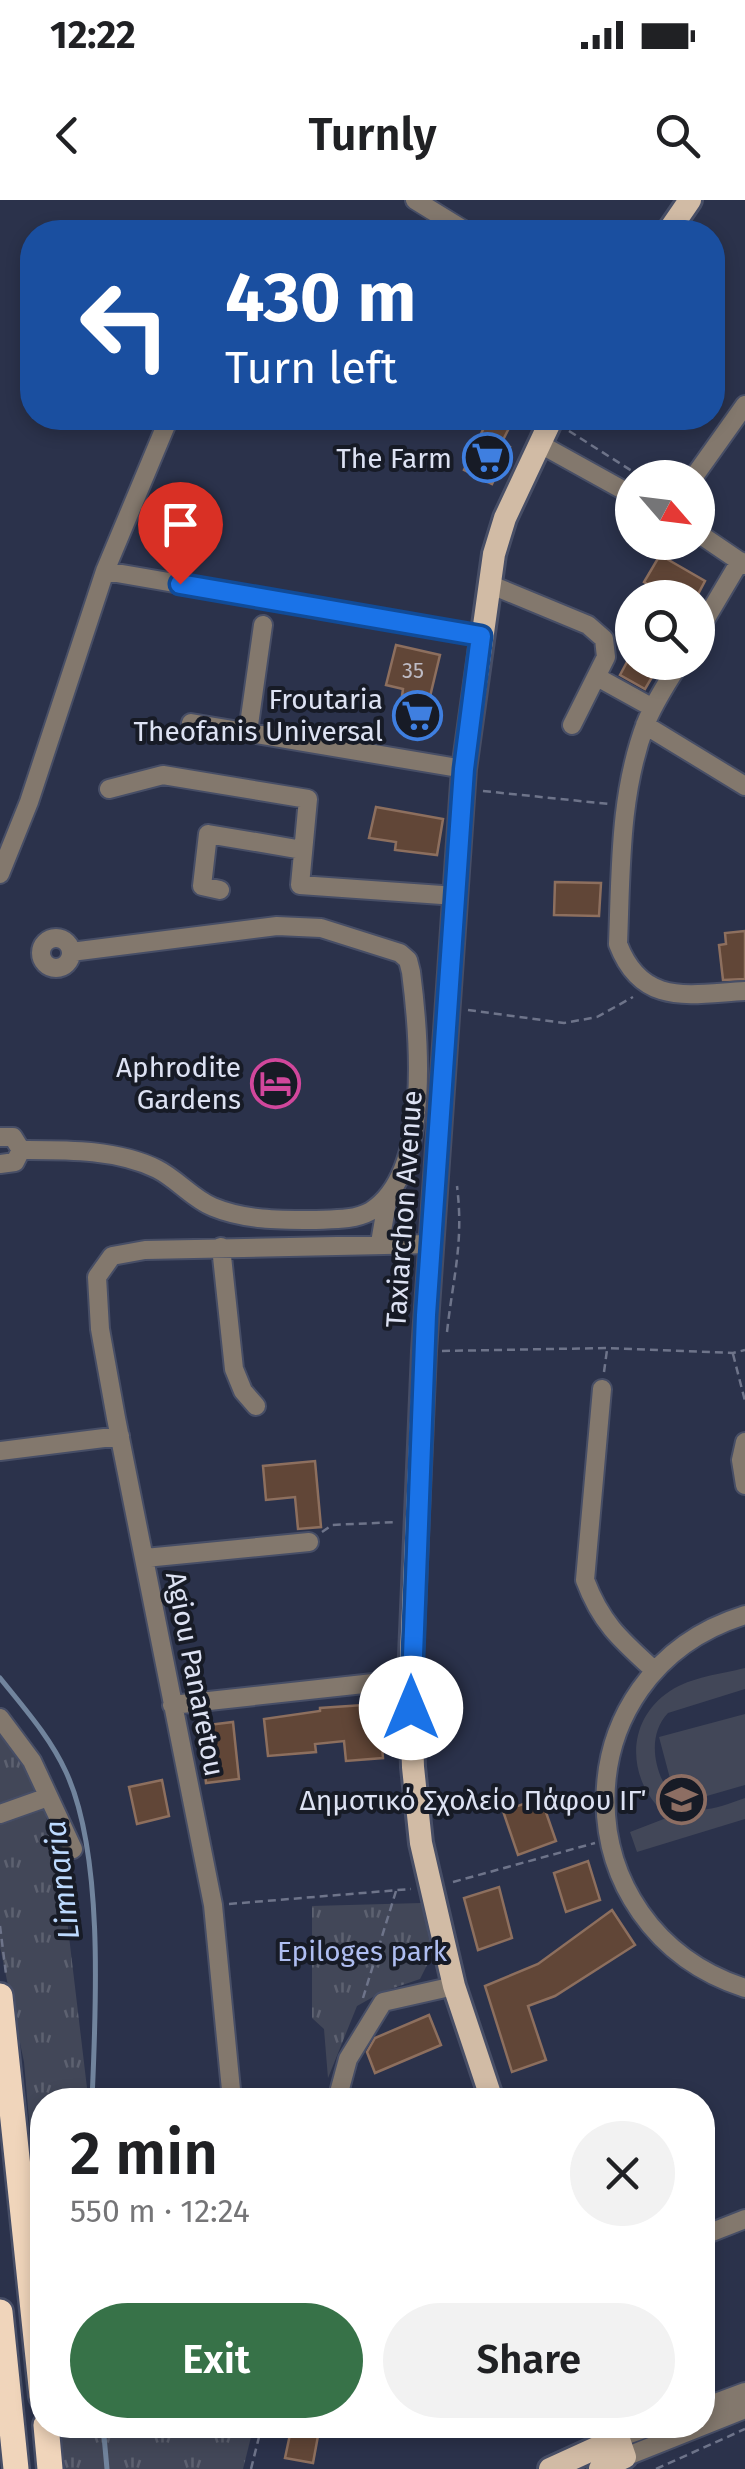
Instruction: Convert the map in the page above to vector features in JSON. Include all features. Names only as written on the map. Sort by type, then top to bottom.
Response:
[{"type":"highway","points":[[0,1996],[30,2282]]},
{"type":"highway","points":[[0,2312],[16,2469]]},
{"type":"highway","points":[[47,2438],[50,2469]]},
{"type":"main road","name":"Taxiarchon Avenue","points":[[488,2088],[454,1986],[421,1843],[410,1679],[424,1350],[464,769],[489,584],[505,518],[546,430]]},
{"type":"main road","points":[[550,2469],[610,2446]]},
{"type":"street","points":[[415,200],[447,220]]},
{"type":"street","points":[[705,460],[745,404]]},
{"type":"street","points":[[0,874],[29,802],[105,571],[164,430]]},
{"type":"street","points":[[540,444],[615,485]]},
{"type":"street","points":[[715,545],[742,563],[715,605]]},
{"type":"street","points":[[105,571],[481,636]]},
{"type":"street","points":[[489,584],[598,630],[607,647],[597,677],[572,725]]},
{"type":"street","points":[[248,732],[264,626]]},
{"type":"street","points":[[597,677],[745,786]]},
{"type":"street","points":[[670,680],[649,716],[632,766],[625,805],[618,944],[625,964],[642,982],[665,993],[745,991]]},
{"type":"street","points":[[191,723],[464,769]]},
{"type":"street","points":[[110,789],[164,775],[308,799],[300,885],[456,896]]},
{"type":"street","points":[[220,890],[202,886],[208,834],[303,850]]},
{"type":"street","points":[[71,952],[277,926],[321,928],[400,953],[408,960],[416,1007],[413,1128],[406,1158],[388,1196],[380,1243]]},
{"type":"street","points":[[0,1137],[13,1137],[22,1150]]},
{"type":"street","points":[[22,1150],[136,1160],[178,1180],[212,1206],[278,1220],[360,1216],[388,1196]]},
{"type":"street","points":[[0,1164],[16,1162],[22,1150]]},
{"type":"street","points":[[256,1406],[234,1369],[221,1246],[432,1244]]},
{"type":"street","name":"Agiou Panaretou","points":[[221,1246],[112,1256],[96,1276],[100,1328],[120,1436],[213,1906],[231,2088]]},
{"type":"street","points":[[602,1388],[584,1580],[594,1607],[610,1630],[654,1670]]},
{"type":"street","points":[[0,1451],[120,1436]]},
{"type":"street","points":[[745,1442],[741,1460],[745,1485]]},
{"type":"street","points":[[146,1558],[310,1542]]},
{"type":"street","points":[[745,1615],[692,1639],[654,1670],[624,1716],[608,1767],[605,1811],[614,1864],[637,1911],[669,1947],[710,1974],[745,1988]]},
{"type":"street","points":[[172,1704],[410,1679]]},
{"type":"street","points":[[0,1718],[32,1761],[73,1850]]},
{"type":"street","points":[[0,1814],[48,1797]]},
{"type":"street","points":[[340,2088],[348,2059],[383,2002],[454,1986]]},
{"type":"street","points":[[715,2231],[745,2219]]},
{"type":"street","points":[[715,2403],[745,2392]]},
{"type":"street","points":[[715,2417],[745,2409]]},
{"type":"street","points":[[610,2446],[639,2438]]},
{"type":"path","points":[[569,430],[615,460]]},
{"type":"path","points":[[482,786],[482,791],[625,805]]},
{"type":"path","points":[[466,1010],[564,1023],[597,1018],[651,987]]},
{"type":"path","points":[[446,1336],[461,1221],[455,1173]]},
{"type":"path","points":[[602,1388],[607,1348]]},
{"type":"path","points":[[424,1350],[745,1350]]},
{"type":"path","points":[[733,1353],[745,1401]]},
{"type":"path","points":[[310,1542],[332,1524],[417,1522]]},
{"type":"path","points":[[363,2001],[397,1890]]},
{"type":"path","points":[[656,2469],[745,2429]]},
{"type":"path","points":[[252,2469],[259,2438]]},
{"type":"green space","points":[[745,1668],[745,1689],[668,1713],[655,1745],[658,1769],[676,1801],[659,1737],[745,1714],[745,1785],[679,1804],[703,1809],[745,1798],[745,1819],[637,1852],[630,1832],[669,1817],[655,1803],[638,1771],[636,1753],[644,1719],[655,1704],[678,1686]]},
{"type":"green space","points":[[0,1730],[32,1768],[61,1869],[87,2088],[30,2088],[30,2131],[24,2062],[0,1947]]},
{"type":"green space","name":"Epiloges park","points":[[422,1903],[432,1955],[420,1979],[382,1992],[357,2006],[328,2078],[324,2029],[312,2018],[312,1906]]},
{"type":"green space","points":[[57,2438],[251,2438],[243,2469],[60,2469]]},
{"type":"building","name":"The Farm","points":[[483,430],[508,430],[502,442],[510,447],[492,484],[464,470]]},
{"type":"building","points":[[657,560],[669,560],[703,580],[645,580]]},
{"type":"building","points":[[396,645],[440,655],[428,705],[439,706],[436,730],[398,724],[403,689],[386,685]]},
{"type":"building","points":[[629,680],[650,680],[645,689]]},
{"type":"building","points":[[376,807],[443,819],[437,855],[395,850],[396,842],[369,838]]},
{"type":"building","points":[[555,882],[601,883],[599,916],[554,915]]},
{"type":"building","points":[[745,931],[745,979],[723,980],[719,945],[726,944],[725,933]]},
{"type":"building","points":[[315,1461],[321,1527],[298,1529],[295,1497],[266,1500],[263,1466]]},
{"type":"building","points":[[378,1704],[383,1758],[346,1761],[344,1741],[315,1744],[316,1752],[268,1756],[264,1719],[320,1708]]},
{"type":"building","points":[[233,1722],[239,1779],[206,1783],[200,1726]]},
{"type":"building","points":[[162,1780],[169,1816],[137,1824],[129,1787]]},
{"type":"building","points":[[541,1798],[556,1841],[518,1855],[503,1811]]},
{"type":"building","points":[[588,1861],[600,1900],[566,1912],[554,1873]]},
{"type":"building","points":[[499,1887],[512,1938],[478,1950],[464,1898]]},
{"type":"building","points":[[612,1910],[635,1945],[555,1996],[528,2006],[546,2060],[512,2072],[485,1986],[538,1964]]},
{"type":"building","points":[[429,2015],[441,2045],[375,2073],[367,2052],[375,2038]]},
{"type":"building","points":[[289,2438],[318,2438],[313,2463],[285,2458]]},
{"type":"waterway","name":"Limnaria","points":[[0,1678],[36,1723],[66,1772],[87,1845],[95,1933],[92,2088]]},
{"type":"waterway","name":"Limnaria","points":[[104,2438],[107,2469]]},
{"type":"place","name":"The Farm","points":[[487,458]]},
{"type":"place","name":"Froutaria Theofanis Universal","points":[[418,715]]},
{"type":"place","name":"Aphrodite Gardens","points":[[276,1083]]},
{"type":"place","name":"Δημοτικό Σχολείο Πάφου ΙΓ΄","points":[[681,1800]]},
{"type":"route","points":[[180,584],[481,636],[464,769],[426,1315],[411,1708]]}]
